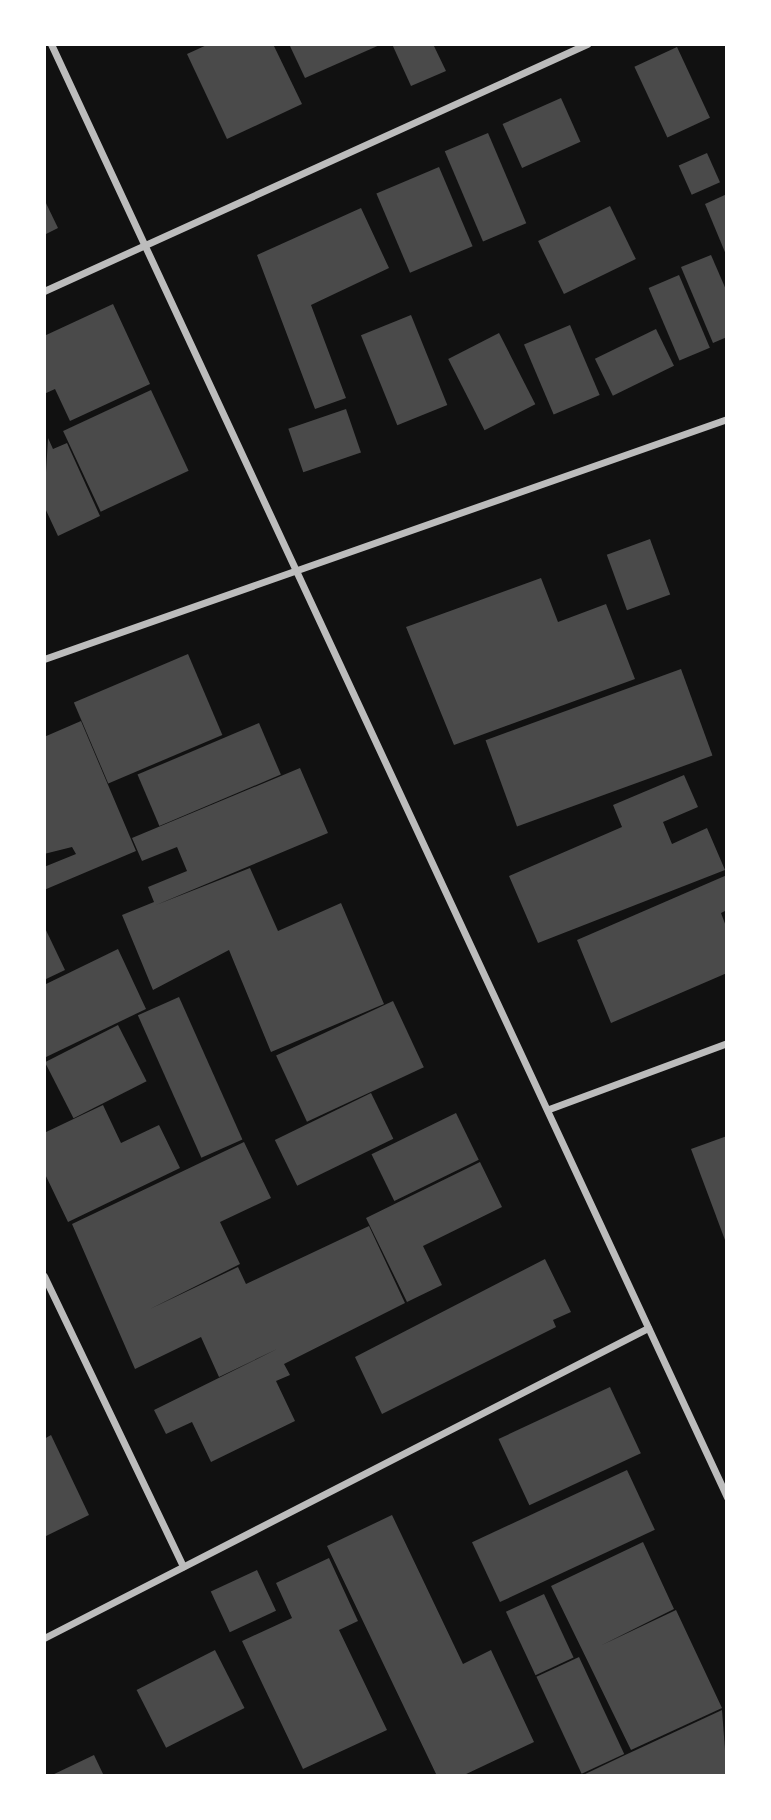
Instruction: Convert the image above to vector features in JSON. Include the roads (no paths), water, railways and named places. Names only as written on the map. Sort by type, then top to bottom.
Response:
[{"type":"street","points":[[51,44],[142,244],[550,1109],[727,1497]]},
{"type":"street","points":[[44,290],[587,44]]},
{"type":"street","points":[[44,659],[727,419]]},
{"type":"street","points":[[550,1109],[727,1043]]},
{"type":"street","points":[[44,1276],[183,1566]]},
{"type":"street","points":[[44,1638],[648,1328]]}]
